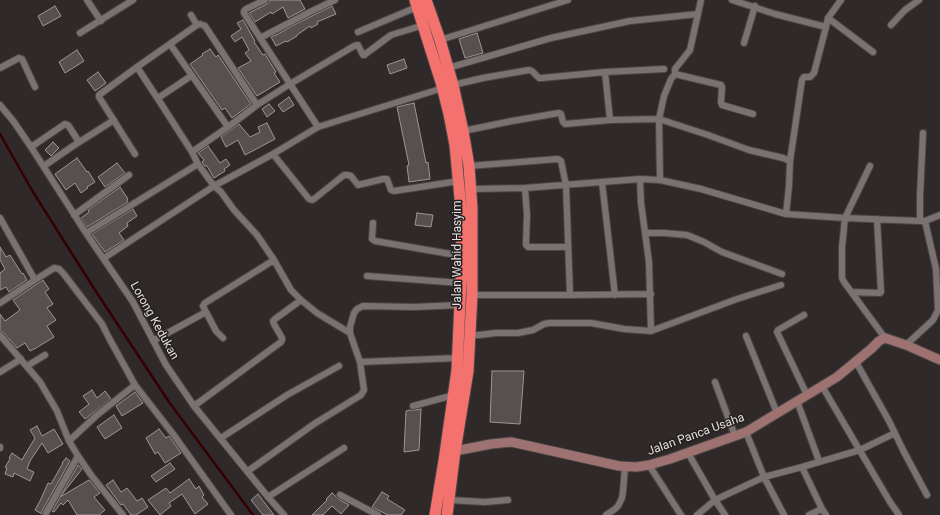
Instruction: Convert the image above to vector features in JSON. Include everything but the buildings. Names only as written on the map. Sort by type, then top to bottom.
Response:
[{"type":"highway","name":"Jalan Wahid Hasyim","points":[[423,2],[440,40],[448,68],[448,87],[461,209],[462,256],[458,358],[454,395],[435,515]]},
{"type":"highway","name":"Jalan Wahid Hasyim","points":[[423,2],[424,25],[463,131],[469,166],[472,208],[472,295],[468,371],[455,451],[447,515]]},
{"type":"street","points":[[87,0],[101,21]]},
{"type":"street","points":[[80,33],[133,0]]},
{"type":"street","points":[[265,0],[246,9],[244,12],[318,127]]},
{"type":"street","points":[[260,38],[335,0]]},
{"type":"street","points":[[440,40],[568,0]]},
{"type":"street","points":[[660,180],[659,119],[664,96],[675,69],[690,50],[701,0]]},
{"type":"street","points":[[732,0],[755,6],[775,14],[826,27]]},
{"type":"street","points":[[786,214],[790,161],[802,80],[814,74],[828,18],[841,0]]},
{"type":"street","points":[[891,25],[905,10],[919,0]]},
{"type":"street","points":[[358,32],[423,2]]},
{"type":"street","points":[[744,43],[755,6]]},
{"type":"street","points":[[448,68],[551,38],[630,21],[698,14]]},
{"type":"street","points":[[191,15],[197,25]]},
{"type":"street","points":[[828,18],[873,52]]},
{"type":"street","points":[[135,154],[99,95],[197,25],[200,24],[205,26],[257,105]]},
{"type":"street","points":[[192,152],[257,105],[354,46],[358,45],[364,55],[391,36],[424,25]]},
{"type":"street","points":[[170,44],[228,127]]},
{"type":"street","points":[[0,68],[19,58],[22,59],[35,87]]},
{"type":"street","points":[[137,67],[192,152],[198,164],[214,186],[221,192],[234,210],[257,236],[274,260],[291,290],[316,312],[350,333]]},
{"type":"street","points":[[104,258],[214,186],[273,154],[318,127],[448,87],[483,78],[529,70],[542,78],[605,72],[664,69]]},
{"type":"street","points":[[605,72],[610,120]]},
{"type":"street","points":[[674,74],[721,85],[722,105],[753,114]]},
{"type":"street","points":[[158,98],[191,76]]},
{"type":"street","name":"Lorong Kedukan","points":[[0,104],[44,166],[74,215],[133,302],[166,364],[194,406],[284,515]]},
{"type":"street","points":[[463,131],[559,113],[561,114],[565,124],[610,120],[659,119],[749,150],[790,161]]},
{"type":"street","points":[[44,166],[114,120]]},
{"type":"street","points":[[31,147],[65,124],[68,125],[79,142]]},
{"type":"street","points":[[906,345],[933,320],[938,310],[938,269],[923,221],[920,196],[924,133]]},
{"type":"street","points":[[273,154],[309,200],[314,199],[344,175],[351,176],[358,185],[387,179],[391,190],[394,191],[459,181]]},
{"type":"street","points":[[469,166],[558,159],[561,161],[566,186],[570,295]]},
{"type":"street","points":[[86,233],[198,164]]},
{"type":"street","points":[[870,166],[845,218],[842,247],[842,278],[885,338],[906,345],[940,360]]},
{"type":"street","points":[[74,215],[129,175]]},
{"type":"street","points":[[640,179],[641,203],[649,262],[651,331]]},
{"type":"street","points":[[471,189],[566,186],[640,179],[660,180],[701,189],[786,214],[923,221],[940,215]]},
{"type":"street","points":[[602,182],[616,295]]},
{"type":"street","points":[[524,188],[527,215],[526,245],[528,247],[568,247]]},
{"type":"street","points":[[0,218],[35,280]]},
{"type":"street","points":[[852,292],[881,292],[877,219]]},
{"type":"street","points":[[373,224],[372,240],[462,256]]},
{"type":"street","points":[[645,233],[687,235],[722,252],[782,274]]},
{"type":"street","points":[[223,338],[216,331],[203,306],[205,303],[274,260]]},
{"type":"street","points":[[0,303],[54,268],[61,270],[102,324],[135,385],[173,434],[231,515]]},
{"type":"street","points":[[367,276],[461,283]]},
{"type":"street","points":[[470,335],[525,332],[549,323],[591,323],[651,331],[737,299],[781,285]]},
{"type":"street","points":[[472,295],[651,294]]},
{"type":"street","points":[[194,406],[281,342],[282,338],[274,324],[274,321],[301,300]]},
{"type":"street","points":[[248,471],[314,424],[361,395],[364,390],[360,362],[350,333],[350,327],[357,309],[363,306],[460,306]]},
{"type":"street","points":[[153,341],[206,312]]},
{"type":"street","points":[[804,315],[777,332],[807,395]]},
{"type":"street","points":[[0,335],[40,382],[52,400],[69,441],[78,456],[91,475],[124,515]]},
{"type":"street","points":[[746,336],[778,413]]},
{"type":"street","name":"Jalan Panca Usaha","points":[[455,451],[496,443],[511,442],[625,467],[649,465],[746,432],[837,377],[856,362],[878,341],[885,338]]},
{"type":"street","points":[[27,366],[45,355]]},
{"type":"street","points":[[0,372],[21,358]]},
{"type":"street","points":[[360,362],[458,358]]},
{"type":"street","points":[[856,362],[889,421],[927,495]]},
{"type":"street","points":[[221,438],[287,394],[338,366]]},
{"type":"street","points":[[715,382],[735,436]]},
{"type":"street","points":[[69,441],[97,415],[135,385]]},
{"type":"street","points":[[822,386],[899,515]]},
{"type":"street","points":[[413,406],[454,395]]},
{"type":"street","points":[[797,401],[819,461]]},
{"type":"street","points":[[746,432],[764,477],[784,515]]},
{"type":"street","points":[[697,515],[715,500],[764,477],[860,450],[895,434]]},
{"type":"street","points":[[268,497],[344,448]]},
{"type":"street","points":[[688,452],[725,515]]},
{"type":"street","points":[[46,513],[78,456]]},
{"type":"street","points":[[649,465],[682,515]]},
{"type":"street","points":[[606,515],[618,506],[622,498],[624,491],[625,467]]},
{"type":"street","points":[[802,467],[826,515]]},
{"type":"street","points":[[340,495],[378,515]]},
{"type":"street","points":[[449,500],[485,502],[508,500]]},
{"type":"street","points":[[809,515],[822,509]]},
{"type":"waterway","points":[[0,134],[33,192],[93,287],[169,402],[253,515]]}]
